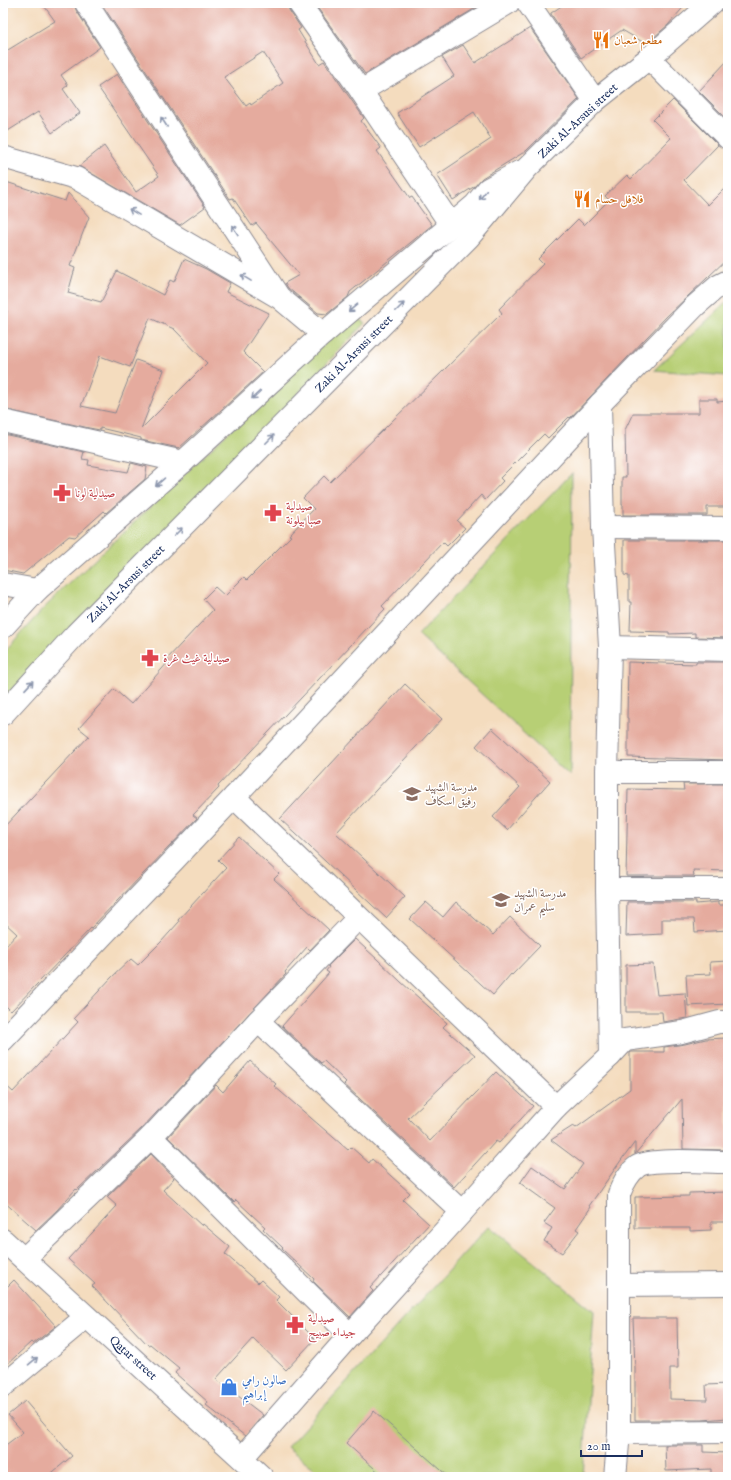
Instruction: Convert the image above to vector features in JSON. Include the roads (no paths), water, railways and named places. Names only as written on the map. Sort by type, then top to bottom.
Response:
[{"type":"street","points":[[86,3],[280,298]]},
{"type":"street","points":[[298,3],[361,91],[451,224]]},
{"type":"street","points":[[361,91],[508,3]]},
{"type":"street","points":[[528,3],[595,101]]},
{"type":"street","name":"Zaki Al-Arsusi street","points":[[3,714],[76,634],[469,237],[527,168],[595,101],[649,58],[712,3]]},
{"type":"street","points":[[649,58],[728,138]]},
{"type":"street","points":[[3,157],[76,178],[280,298],[323,334]]},
{"type":"street","points":[[3,627],[37,590],[183,462],[323,334],[475,205],[488,189],[527,168]]},
{"type":"street","points":[[3,1040],[234,797],[600,404],[695,306],[718,286],[728,281]]},
{"type":"street","points":[[600,404],[603,528],[610,647],[607,772],[607,889],[610,1056]]},
{"type":"street","points":[[3,421],[183,462]]},
{"type":"street","points":[[603,528],[728,528]]},
{"type":"street","points":[[3,584],[37,590]]},
{"type":"street","points":[[610,647],[728,650]]},
{"type":"street","points":[[607,772],[728,772]]},
{"type":"street","points":[[234,797],[556,1107]]},
{"type":"street","points":[[607,889],[728,889]]},
{"type":"street","points":[[24,1259],[151,1137],[258,1021],[358,918]]},
{"type":"street","points":[[258,1021],[462,1212]]},
{"type":"street","points":[[242,1458],[350,1335],[556,1107],[625,1040],[682,1032],[719,1022],[728,1022]]},
{"type":"street","points":[[151,1137],[350,1335]]},
{"type":"street","points":[[615,1477],[619,1433],[618,1194],[626,1179],[639,1166],[660,1162],[728,1162]]},
{"type":"street","name":"Qatar street","points":[[3,1240],[262,1477]]},
{"type":"street","points":[[619,1285],[728,1284]]},
{"type":"street","points":[[3,1386],[86,1316]]},
{"type":"street","points":[[619,1433],[728,1432]]},
{"type":"place","name":"مطعم شعبان","points":[[601,40]]},
{"type":"place","name":"فلافل حسام","points":[[582,199]]},
{"type":"place","name":"صيدلية لونا","points":[[62,493]]},
{"type":"place","name":"صيدلية صبا بيلونة","points":[[273,513]]},
{"type":"place","name":"صيدلية غيث غرة","points":[[150,658]]},
{"type":"place","name":"مدرسة الشهيد رفيق اسكاف","points":[[412,794]]},
{"type":"place","name":"مدرسة الشهيد سليم عمران","points":[[501,900]]},
{"type":"place","name":"صيدلية جيداء صبيح","points":[[295,1325]]},
{"type":"place","name":"صالون رامي إبراهيم","points":[[229,1387]]}]
